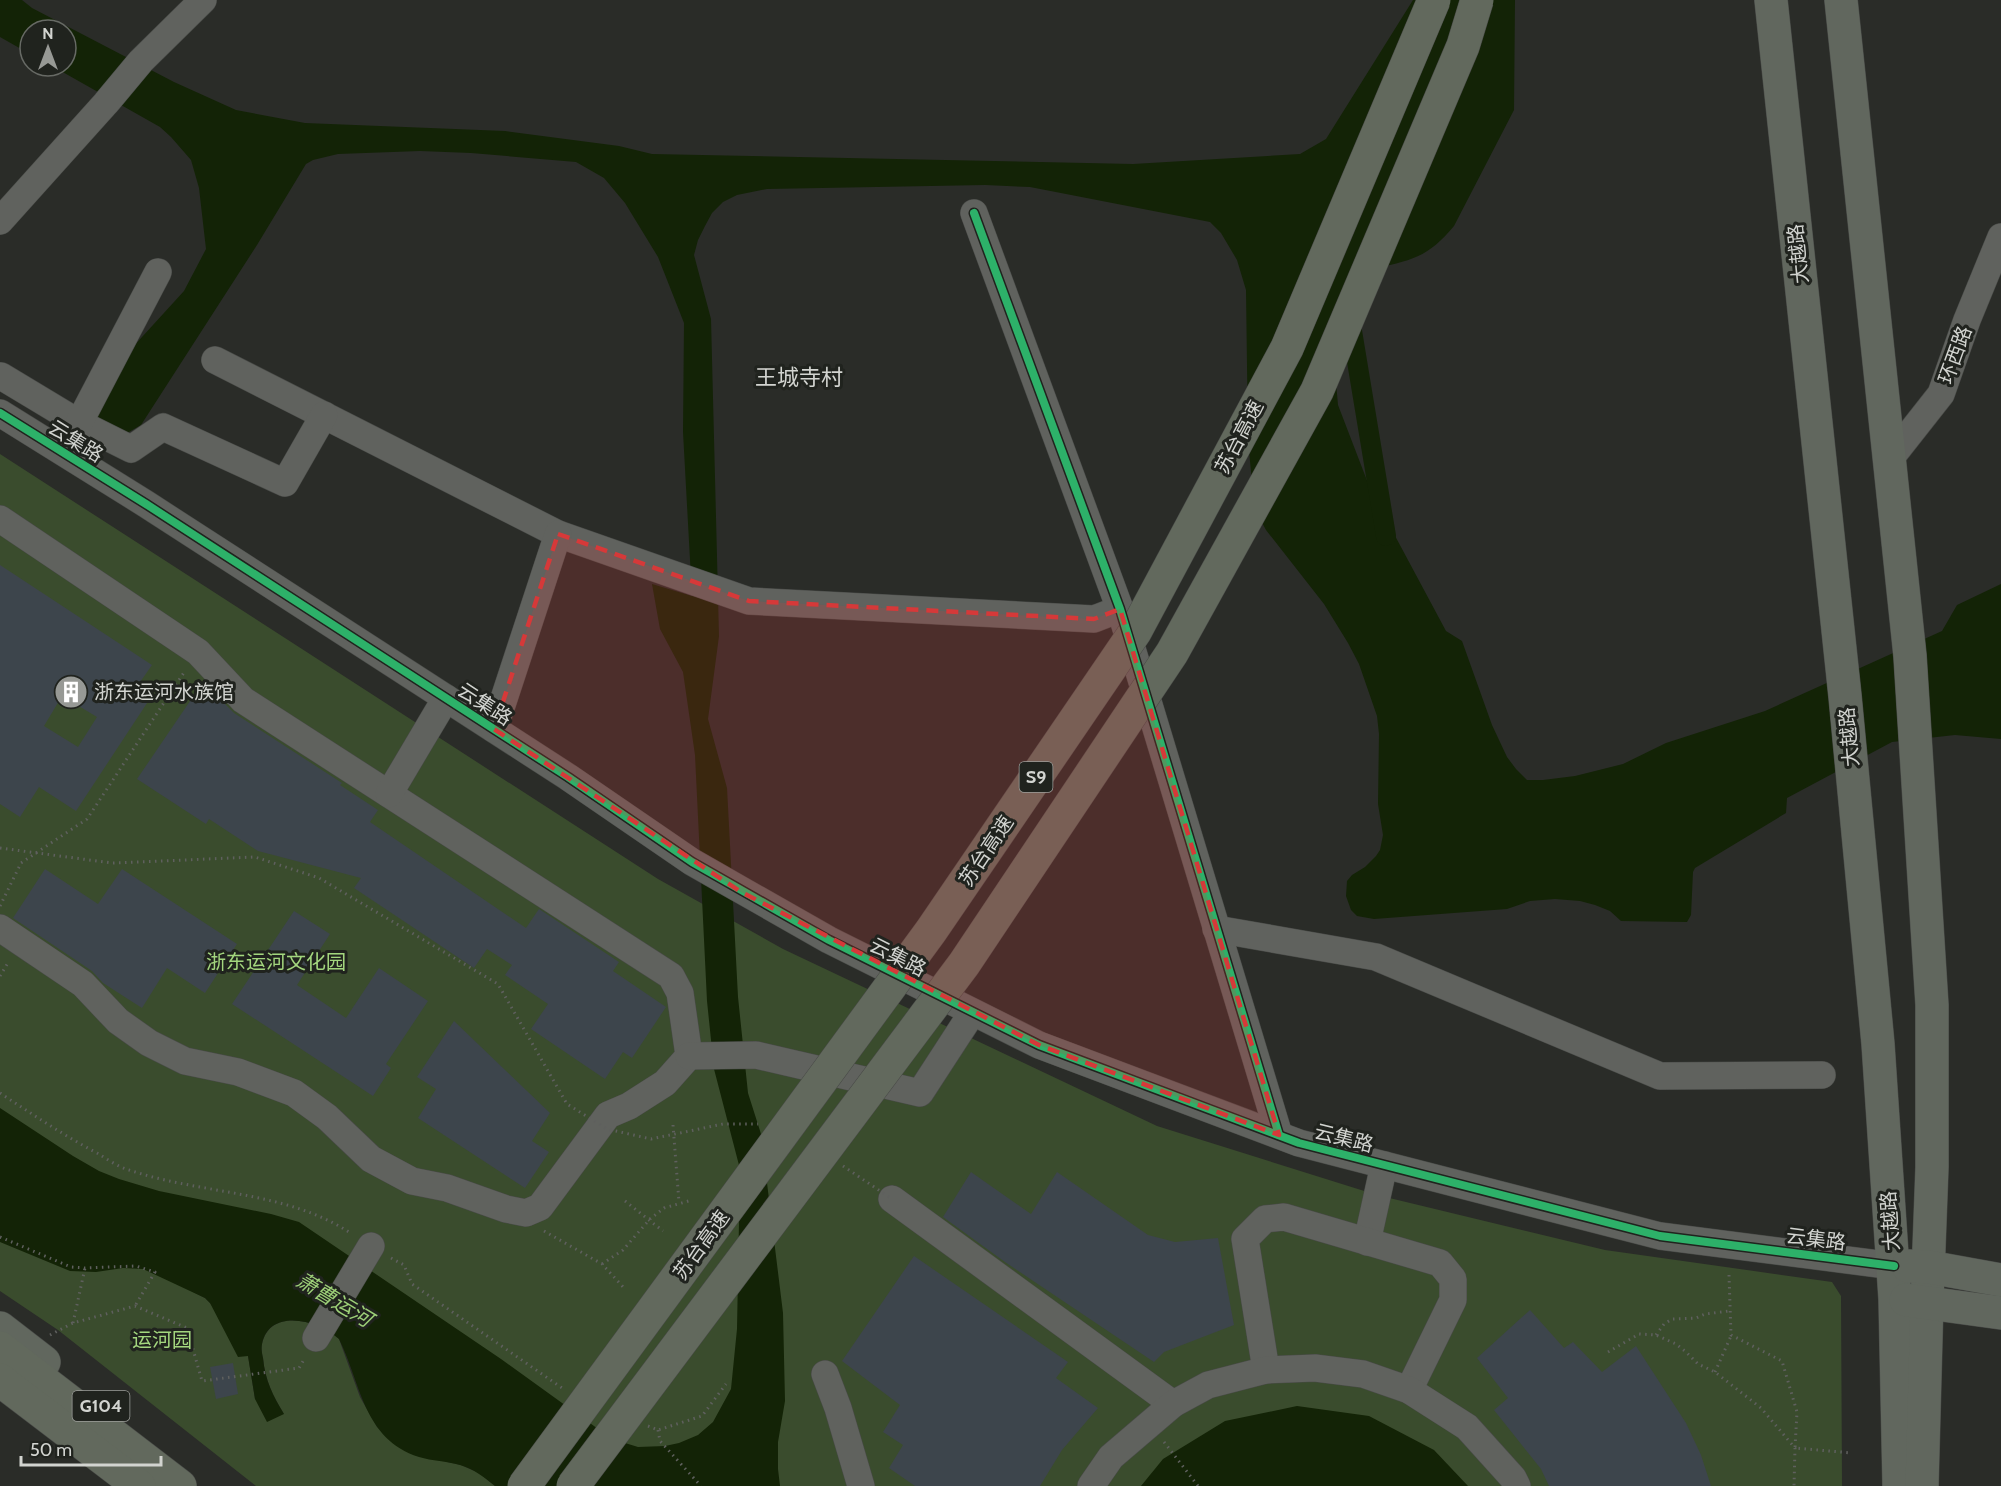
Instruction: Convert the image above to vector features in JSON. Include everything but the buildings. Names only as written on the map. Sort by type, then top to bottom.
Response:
[{"type":"highway","name":"苏台高速","points":[[524,1486],[931,931],[1135,632],[1287,348],[1434,0]]},
{"type":"highway","name":"S9","points":[[573,1486],[964,964],[1172,653],[1317,391],[1463,46],[1477,0]]},
{"type":"highway","points":[[13,1348],[180,1486]]},
{"type":"highway","points":[[0,1380],[139,1486]]},
{"type":"main road","name":"大越路","points":[[1771,0],[1845,696],[1878,1044],[1893,1266],[1911,1300],[1915,1482]]},
{"type":"main road","name":"大越路","points":[[1841,0],[1910,656],[1932,1005],[1932,1167],[1929,1267],[1911,1300]]},
{"type":"main road","points":[[1893,1266],[1929,1267],[2001,1280]]},
{"type":"main road","points":[[1911,1300],[2001,1313]]},
{"type":"main road","name":"G104","points":[[0,1328],[13,1348],[200,1486]]},
{"type":"main road","name":"G104","points":[[0,1396],[114,1486]]},
{"type":"street","points":[[0,221],[141,61],[203,0]]},
{"type":"street","points":[[974,213],[1119,609],[1278,1136]]},
{"type":"street","name":"环西路","points":[[1889,460],[1941,394],[1967,320],[2001,237]]},
{"type":"street","points":[[79,423],[158,272]]},
{"type":"street","points":[[215,360],[558,534],[749,601],[1094,619],[1119,609]]},
{"type":"street","points":[[0,377],[79,423],[131,449],[163,427],[285,483],[324,415]]},
{"type":"street","name":"云集路","points":[[0,413],[494,729],[692,862],[741,892],[829,940],[1039,1045],[1278,1136],[1384,1165],[1660,1236],[1893,1266]]},
{"type":"street","points":[[0,519],[198,652],[243,700],[671,976],[680,993],[689,1056]]},
{"type":"street","points":[[494,729],[558,534]]},
{"type":"street","points":[[389,794],[446,698]]},
{"type":"street","points":[[0,928],[83,984],[118,1021],[149,1042],[185,1061],[238,1072],[294,1093],[327,1117],[370,1159],[412,1181],[447,1188],[506,1209],[526,1213],[540,1207],[608,1115],[629,1106],[665,1083],[689,1056],[756,1054],[920,1093],[972,1012]]},
{"type":"street","points":[[1216,929],[1376,957],[1660,1076],[1822,1075]]},
{"type":"street","points":[[1367,1242],[1384,1165]]},
{"type":"street","points":[[892,1199],[1173,1404]]},
{"type":"street","points":[[1266,1370],[1245,1239],[1265,1219],[1284,1217],[1440,1263],[1453,1279],[1453,1300],[1409,1390]]},
{"type":"street","points":[[316,1338],[370,1246]]},
{"type":"street","points":[[1092,1486],[1111,1457],[1173,1404],[1208,1385],[1266,1370],[1315,1368],[1363,1374],[1409,1390],[1467,1427],[1513,1478],[1517,1486]]},
{"type":"street","points":[[825,1374],[838,1408],[861,1486]]},
{"type":"path","points":[[0,906],[21,863],[87,819],[198,652]]},
{"type":"path","points":[[0,848],[112,862],[255,857],[320,878],[498,984],[567,1104],[607,1129],[651,1138],[723,1124],[758,1124]]},
{"type":"path","points":[[673,1125],[679,1202]]},
{"type":"path","points":[[840,1165],[892,1199]]},
{"type":"path","points":[[602,1264],[623,1250],[650,1219],[663,1208],[692,1200]]},
{"type":"path","points":[[625,1202],[663,1231]]},
{"type":"path","points":[[506,1209],[602,1264],[625,1289]]},
{"type":"path","points":[[0,1237],[71,1267],[136,1266],[155,1272],[135,1306]]},
{"type":"path","points":[[73,1323],[85,1268]]},
{"type":"path","points":[[1715,1372],[1731,1335],[1729,1275]]},
{"type":"path","points":[[13,1348],[73,1323],[135,1306],[187,1328],[202,1380],[299,1368],[316,1338]]},
{"type":"path","points":[[1656,1335],[1664,1324],[1672,1319],[1696,1318],[1705,1314],[1729,1311]]},
{"type":"path","points":[[1608,1352],[1640,1334],[1656,1335],[1676,1344],[1698,1364],[1715,1372],[1761,1408],[1795,1448],[1852,1453]]},
{"type":"path","points":[[1731,1335],[1782,1361],[1797,1412],[1794,1486]]},
{"type":"path","points":[[658,1430],[660,1441],[701,1486]]},
{"type":"path","points":[[1171,1450],[1198,1486]]},
{"type":"highlighted area","points":[[558,534],[749,601],[1094,619],[1120,609],[1279,1135],[1039,1045],[741,892],[494,729]]},
{"type":"green space","name":"浙东运河文化园","points":[[0,454],[658,879],[783,949],[1157,1126],[1377,1195],[1605,1250],[1832,1282],[1841,1296],[1842,1486],[645,1486],[0,1139]]},
{"type":"green space","name":"运河园","points":[[0,1234],[137,1263],[205,1298],[248,1356],[255,1399],[284,1414],[273,1394],[264,1366],[262,1344],[267,1332],[275,1325],[296,1320],[308,1322],[330,1332],[339,1339],[360,1397],[377,1427],[397,1445],[415,1455],[461,1465],[479,1473],[495,1486],[256,1486],[58,1330],[0,1291]]},
{"type":"water","points":[[0,0],[22,0],[51,18],[18,18],[18,47],[0,37]]},
{"type":"water","name":"萧曹运河","points":[[1413,0],[1515,0],[1514,110],[1454,226],[1437,244],[1420,255],[1376,268],[1334,360],[1338,405],[1371,491],[1446,631],[1462,641],[1492,725],[1507,757],[1527,780],[1575,776],[1623,764],[1666,743],[1765,711],[1942,631],[1957,605],[2001,584],[2001,739],[1955,735],[1892,742],[1787,798],[1786,813],[1695,868],[1691,915],[1687,922],[1621,921],[1610,911],[1595,905],[1555,899],[1530,901],[1507,909],[1374,919],[1357,916],[1351,910],[1346,896],[1347,881],[1376,856],[1380,850],[1383,835],[1378,804],[1377,716],[1359,664],[1348,643],[1324,604],[1266,530],[1254,503],[1248,440],[1246,290],[1237,260],[1221,233],[1210,222],[1030,187],[985,185],[767,189],[737,195],[723,202],[712,213],[698,240],[694,255],[711,319],[719,636],[708,719],[727,788],[738,997],[748,1093],[761,1134],[783,1313],[785,1401],[778,1442],[780,1486],[495,1486],[470,1469],[419,1457],[400,1449],[386,1437],[366,1408],[339,1339],[320,1327],[296,1320],[274,1325],[267,1332],[262,1344],[268,1381],[284,1414],[267,1422],[255,1399],[248,1356],[238,1357],[210,1303],[205,1298],[143,1269],[70,1271],[0,1242],[0,1108],[73,1156],[119,1179],[159,1191],[299,1222],[501,1359],[612,1439],[638,1447],[679,1443],[698,1435],[713,1422],[731,1389],[737,1329],[740,1169],[714,1069],[707,1001],[695,755],[683,672],[660,629],[652,584],[692,596],[683,432],[684,323],[658,257],[625,203],[604,178],[576,162],[420,151],[338,154],[306,164],[257,245],[141,425],[122,436],[98,423],[98,405],[132,348],[184,291],[206,249],[199,188],[191,160],[160,127],[73,78],[78,78],[78,32],[174,82],[236,110],[305,123],[505,131],[619,146],[652,154],[1133,164],[1300,154],[1326,139]]},
{"type":"water","points":[[1297,1406],[1369,1416],[1434,1450],[1468,1486],[1141,1486],[1163,1459],[1225,1421]]},
{"type":"waterway","points":[[1350,319],[1386,536]]},
{"type":"cycle path","points":[[974,213],[1120,609],[1279,1135]]},
{"type":"cycle path","points":[[0,413],[146,504],[568,777],[692,862],[829,940],[1039,1045],[1299,1143],[1660,1236],[1894,1266]]},
{"type":"place","name":"浙东运河水族馆","points":[[71,692]]},
{"type":"district","name":"王城寺村","points":[[799,377]]}]
